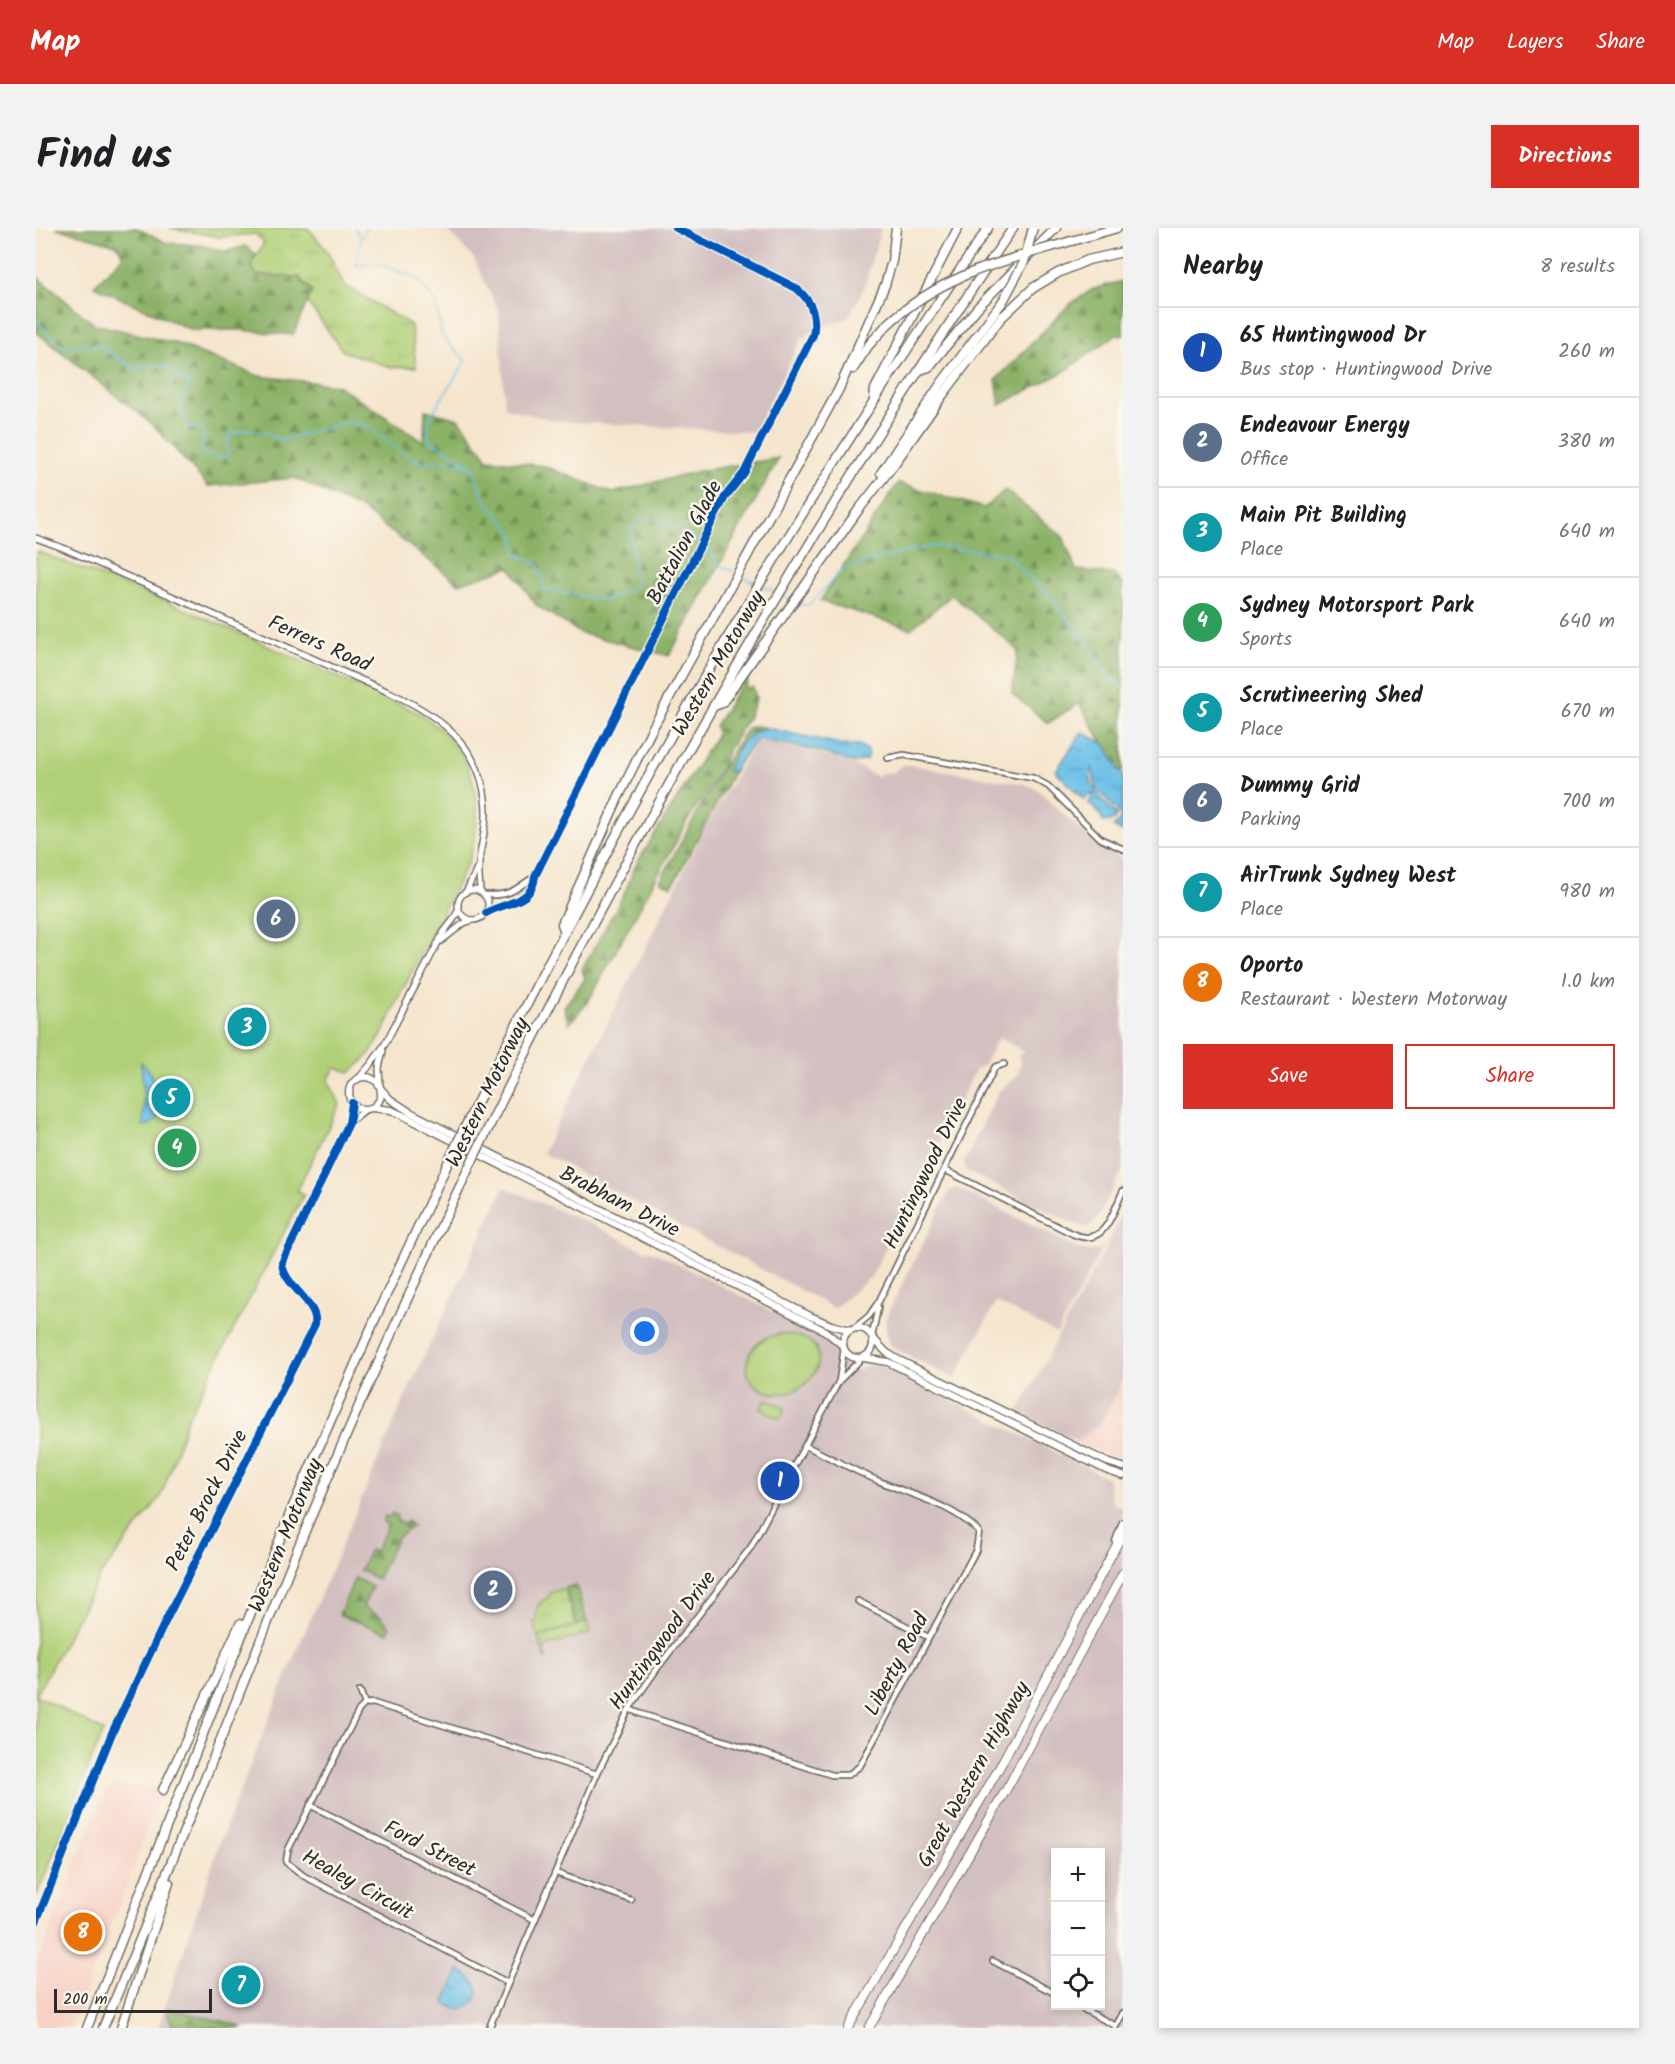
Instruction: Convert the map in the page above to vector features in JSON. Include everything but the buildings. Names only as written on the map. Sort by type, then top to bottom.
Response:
[{"type":"highway","points":[[565,932],[562,924],[629,774],[838,388],[882,293],[892,261],[896,228]]},
{"type":"highway","points":[[873,403],[875,389],[958,228]]},
{"type":"highway","name":"Western Motorway","points":[[87,2028],[259,1589],[349,1376],[463,1131],[621,826],[752,597],[873,403],[988,228]]},
{"type":"highway","name":"Western Motorway","points":[[102,2028],[171,1866],[329,1475],[406,1302],[482,1141],[611,889],[713,706],[788,578],[1013,228]]},
{"type":"highway","points":[[713,706],[722,703],[857,512],[921,413],[1003,301],[1023,262],[1034,228]]},
{"type":"highway","points":[[920,370],[929,367],[978,307],[1056,228]]},
{"type":"highway","points":[[838,388],[868,346],[887,325],[914,303],[948,281],[991,265],[1117,228]]},
{"type":"highway","points":[[857,512],[896,463],[967,361],[1009,310],[1033,288],[1070,267],[1088,260],[1123,252]]},
{"type":"highway","name":"Great Western Highway","points":[[848,2028],[998,1770],[1123,1533]]},
{"type":"highway","name":"Great Western Highway","points":[[869,2028],[1010,1783],[1123,1573]]},
{"type":"highway","points":[[163,1790],[210,1692],[233,1637],[259,1589]]},
{"type":"highway","points":[[121,2028],[173,1872],[171,1866]]},
{"type":"main road","points":[[371,1078],[380,1088],[380,1098],[369,1109],[358,1108],[352,1103],[349,1089],[358,1079],[371,1078]]},
{"type":"main road","name":"Brabham Drive","points":[[380,1088],[390,1099],[410,1112],[810,1316],[831,1325],[852,1329]]},
{"type":"main road","name":"Brabham Drive","points":[[369,1109],[391,1110],[404,1116],[825,1330],[844,1347]]},
{"type":"main road","points":[[1123,1467],[1107,1462],[897,1359],[886,1352],[864,1329],[852,1329],[844,1337],[844,1347],[850,1357],[888,1362],[1108,1471],[1123,1476]]},
{"type":"main road","points":[[862,1358],[873,1350],[873,1337]]},
{"type":"main road","points":[[1115,1548],[1123,1522]]},
{"type":"street","name":"Battalion Glade","points":[[486,913],[525,896],[534,885],[535,876],[688,568],[725,497],[744,473],[814,330],[814,320],[808,299],[796,288],[676,228]]},
{"type":"street","name":"Ferrers Road","points":[[36,538],[382,689],[439,719],[465,747],[482,782],[486,815],[478,866],[466,892]]},
{"type":"street","points":[[888,758],[904,755],[1033,778],[1048,786],[1101,839],[1123,849]]},
{"type":"street","name":"Ferrers Road","points":[[478,866],[482,893]]},
{"type":"street","name":"Battalion Glade","points":[[482,893],[497,896],[511,893],[522,888],[535,876]]},
{"type":"street","points":[[358,1079],[372,1064],[385,1044],[436,946],[459,909],[459,899],[466,892],[476,890],[482,893],[488,904],[486,913],[451,931],[436,946]]},
{"type":"street","points":[[459,909],[464,917],[473,920]]},
{"type":"street","points":[[380,1088],[379,1068],[385,1044]]},
{"type":"street","name":"Huntingwood Drive","points":[[852,1329],[869,1316],[879,1301],[995,1067],[1004,1064]]},
{"type":"street","name":"Peter Brock Drive","points":[[36,1922],[112,1733],[167,1618],[315,1324],[314,1314],[288,1280],[282,1263],[349,1123],[352,1103]]},
{"type":"street","name":"Peter Brock Drive","points":[[349,1123],[369,1109]]},
{"type":"street","points":[[945,1170],[1073,1234],[1086,1238],[1095,1237],[1103,1231],[1123,1191]]},
{"type":"street","name":"Huntingwood Drive","points":[[873,1337],[879,1301]]},
{"type":"street","name":"Huntingwood Drive","points":[[839,1381],[844,1347]]},
{"type":"street","name":"Huntingwood Drive","points":[[489,2028],[597,1774],[629,1708],[659,1665],[751,1547],[839,1381],[862,1358]]},
{"type":"street","name":"Liberty Road","points":[[629,1708],[641,1714],[832,1774],[848,1775],[856,1770],[863,1761],[976,1550],[979,1532],[969,1522],[935,1503],[874,1479],[806,1446]]},
{"type":"street","points":[[858,1601],[928,1637]]},
{"type":"street","points":[[360,1691],[365,1704],[373,1703],[597,1774]]},
{"type":"street","name":"Healey Circuit","points":[[365,1704],[359,1710],[285,1857],[289,1866],[508,1983]]},
{"type":"street","name":"Ford Street","points":[[310,1804],[535,1920]]},
{"type":"street","points":[[556,1873],[630,1900]]},
{"type":"street","points":[[993,1961],[1051,1991]]},
{"type":"street","points":[[1084,2010],[1116,2027],[1123,2013]]},
{"type":"shaded area","points":[[446,228],[881,228],[864,288],[848,318],[824,326],[802,338],[754,432],[556,421],[505,408],[499,312],[474,259]]},
{"type":"shaded area","points":[[764,741],[846,761],[878,777],[881,773],[893,773],[902,765],[910,765],[1024,784],[1037,789],[1095,844],[1123,859],[1123,1169],[1092,1225],[1086,1227],[1072,1223],[966,1171],[964,1162],[999,1091],[1017,1076],[1021,1064],[1018,1055],[1025,1052],[998,1037],[984,1065],[976,1069],[871,1277],[834,1308],[543,1153],[708,822],[754,745]]},
{"type":"shaded area","points":[[504,1187],[595,1226],[641,1249],[654,1252],[821,1336],[832,1345],[837,1354],[858,1371],[868,1365],[879,1365],[886,1368],[1107,1478],[1113,1504],[1123,1508],[1123,2028],[158,2028],[222,1836],[292,1662],[402,1404]]},
{"type":"shaded area","points":[[957,1188],[1077,1249],[1097,1251],[1104,1245],[1057,1334],[996,1302],[955,1379],[895,1349],[889,1343],[885,1323],[949,1191]]},
{"type":"shaded area","points":[[1123,1211],[1123,1381],[1101,1422],[1077,1442],[1018,1412],[1108,1244]]},
{"type":"shaded area","points":[[1123,1381],[1123,1461],[1077,1442],[1101,1422]]},
{"type":"shaded area","points":[[118,1784],[152,1788],[162,1784],[128,1883],[70,2028],[36,2028],[36,1966],[101,1799],[110,1787]]},
{"type":"green space","points":[[56,228],[136,228],[167,243],[200,245],[225,252],[245,246],[256,254],[251,265],[257,275],[298,277],[312,291],[293,335],[240,330],[191,330],[94,286],[123,256],[117,245]]},
{"type":"green space","points":[[170,228],[308,228],[328,252],[344,285],[411,325],[416,367],[390,367],[343,351],[307,302],[312,291],[299,277],[257,275],[250,266],[264,243],[256,234],[220,237]]},
{"type":"green space","points":[[36,276],[94,324],[178,344],[259,376],[337,385],[424,442],[425,410],[459,419],[488,459],[544,466],[612,493],[699,471],[779,458],[669,656],[580,633],[536,605],[510,567],[459,584],[363,510],[295,478],[208,486],[153,425],[36,332]]},
{"type":"green space","points":[[1123,281],[1123,336],[1116,335],[1065,371],[1000,405],[996,380],[1070,304],[1093,289]]},
{"type":"green space","points":[[898,483],[984,508],[1005,490],[1063,537],[1076,570],[1113,574],[1123,584],[1123,771],[1116,766],[1079,703],[1048,723],[1012,694],[1018,650],[952,595],[911,629],[820,601]]},
{"type":"green space","points":[[36,551],[171,603],[419,713],[453,743],[464,760],[472,779],[477,819],[468,863],[379,1040],[351,1072],[335,1068],[328,1080],[340,1104],[297,1190],[304,1194],[187,1419],[160,1497],[100,1576],[36,1695]]},
{"type":"green space","points":[[748,674],[747,690],[753,687],[756,699],[749,716],[727,752],[723,765],[688,820],[588,1002],[569,1024],[564,1007],[585,979],[582,969],[625,892],[635,866],[717,734],[715,726]]},
{"type":"green space","points":[[756,726],[767,728],[756,730],[672,886],[660,881],[740,739],[748,728]]},
{"type":"green space","points":[[781,1334],[808,1340],[816,1349],[819,1359],[816,1370],[799,1388],[787,1393],[773,1393],[753,1383],[749,1377],[747,1363],[752,1350],[758,1344],[768,1337]]},
{"type":"green space","points":[[766,1399],[785,1408],[780,1419],[761,1409]]},
{"type":"green space","points":[[392,1513],[397,1516],[396,1520],[405,1524],[407,1521],[413,1526],[397,1538],[377,1579],[360,1570],[370,1549],[375,1552],[388,1525],[383,1522],[385,1516],[390,1517]]},
{"type":"green space","points":[[355,1578],[372,1587],[363,1607],[381,1617],[390,1627],[388,1633],[339,1615]]},
{"type":"green space","points":[[576,1585],[587,1622],[576,1625],[565,1588]]},
{"type":"green space","points":[[565,1588],[576,1625],[538,1637],[534,1622],[537,1619],[538,1606],[549,1597],[550,1593]]},
{"type":"green space","points":[[587,1622],[590,1633],[544,1647],[547,1659],[545,1659],[538,1637]]},
{"type":"green space","points":[[36,1695],[103,1731],[36,1897]]},
{"type":"green space","points":[[166,2008],[234,2024],[241,2028],[173,2028]]},
{"type":"water","points":[[767,728],[844,745],[859,745],[866,749],[868,754],[866,760],[855,763],[817,751],[759,739],[732,772],[727,770],[742,743],[752,734]]},
{"type":"water","points":[[1082,732],[1105,744],[1123,776],[1123,832],[1113,827],[1120,821],[1121,814],[1096,788],[1092,768],[1090,774],[1093,787],[1117,814],[1115,820],[1103,822],[1101,815],[1089,803],[1094,794],[1085,799],[1082,798],[1056,771]]},
{"type":"water","points":[[141,1062],[153,1080],[159,1117],[149,1125],[143,1126],[144,1100]]},
{"type":"water","points":[[459,1970],[472,1980],[478,1990],[474,2001],[460,2010],[447,2005],[445,2001]]},
{"type":"waterway","points":[[355,228],[361,239],[356,265],[382,265],[416,278],[436,303],[442,336],[466,361],[429,418],[428,439],[470,465]]},
{"type":"waterway","points":[[362,238],[366,228]]},
{"type":"waterway","points":[[36,321],[63,348],[98,345],[134,368],[165,365],[189,384],[181,402],[186,427],[205,429],[201,454],[227,458],[229,435],[247,429],[281,440],[350,422],[370,428],[410,458],[422,463],[438,460],[471,465],[486,502],[515,534],[515,553],[538,564],[545,590],[605,600],[636,586],[630,530],[644,517],[681,530],[700,542]]},
{"type":"waterway","points":[[704,544],[710,549],[717,564],[734,572]]},
{"type":"waterway","points":[[797,605],[809,605],[845,567],[933,546],[1006,554],[1051,598],[1089,645],[1111,680],[1123,686]]},
{"type":"waterway","points":[[741,576],[756,583]]},
{"type":"waterway","points":[[763,586],[775,592]]},
{"type":"waterway","points":[[782,595],[791,600]]},
{"type":"cycle path","points":[[486,913],[523,897],[533,885],[535,876],[711,524],[725,497],[744,473],[813,335],[812,309],[806,298],[796,288],[676,228]]},
{"type":"cycle path","points":[[36,1922],[112,1733],[167,1618],[315,1324],[312,1309],[288,1279],[282,1263],[349,1123],[352,1103]]},
{"type":"place","name":"Dummy Grid","points":[[276,919]]},
{"type":"place","name":"Main Pit Building","points":[[247,1027]]},
{"type":"place","name":"Scrutineering Shed","points":[[171,1098]]},
{"type":"place","name":"Sydney Motorsport Park","points":[[177,1148]]},
{"type":"place","name":"65 Huntingwood Dr","points":[[780,1481]]},
{"type":"place","name":"Endeavour Energy","points":[[493,1590]]},
{"type":"place","name":"Oporto","points":[[83,1932]]},
{"type":"place","name":"AirTrunk Sydney West","points":[[241,1985]]}]
